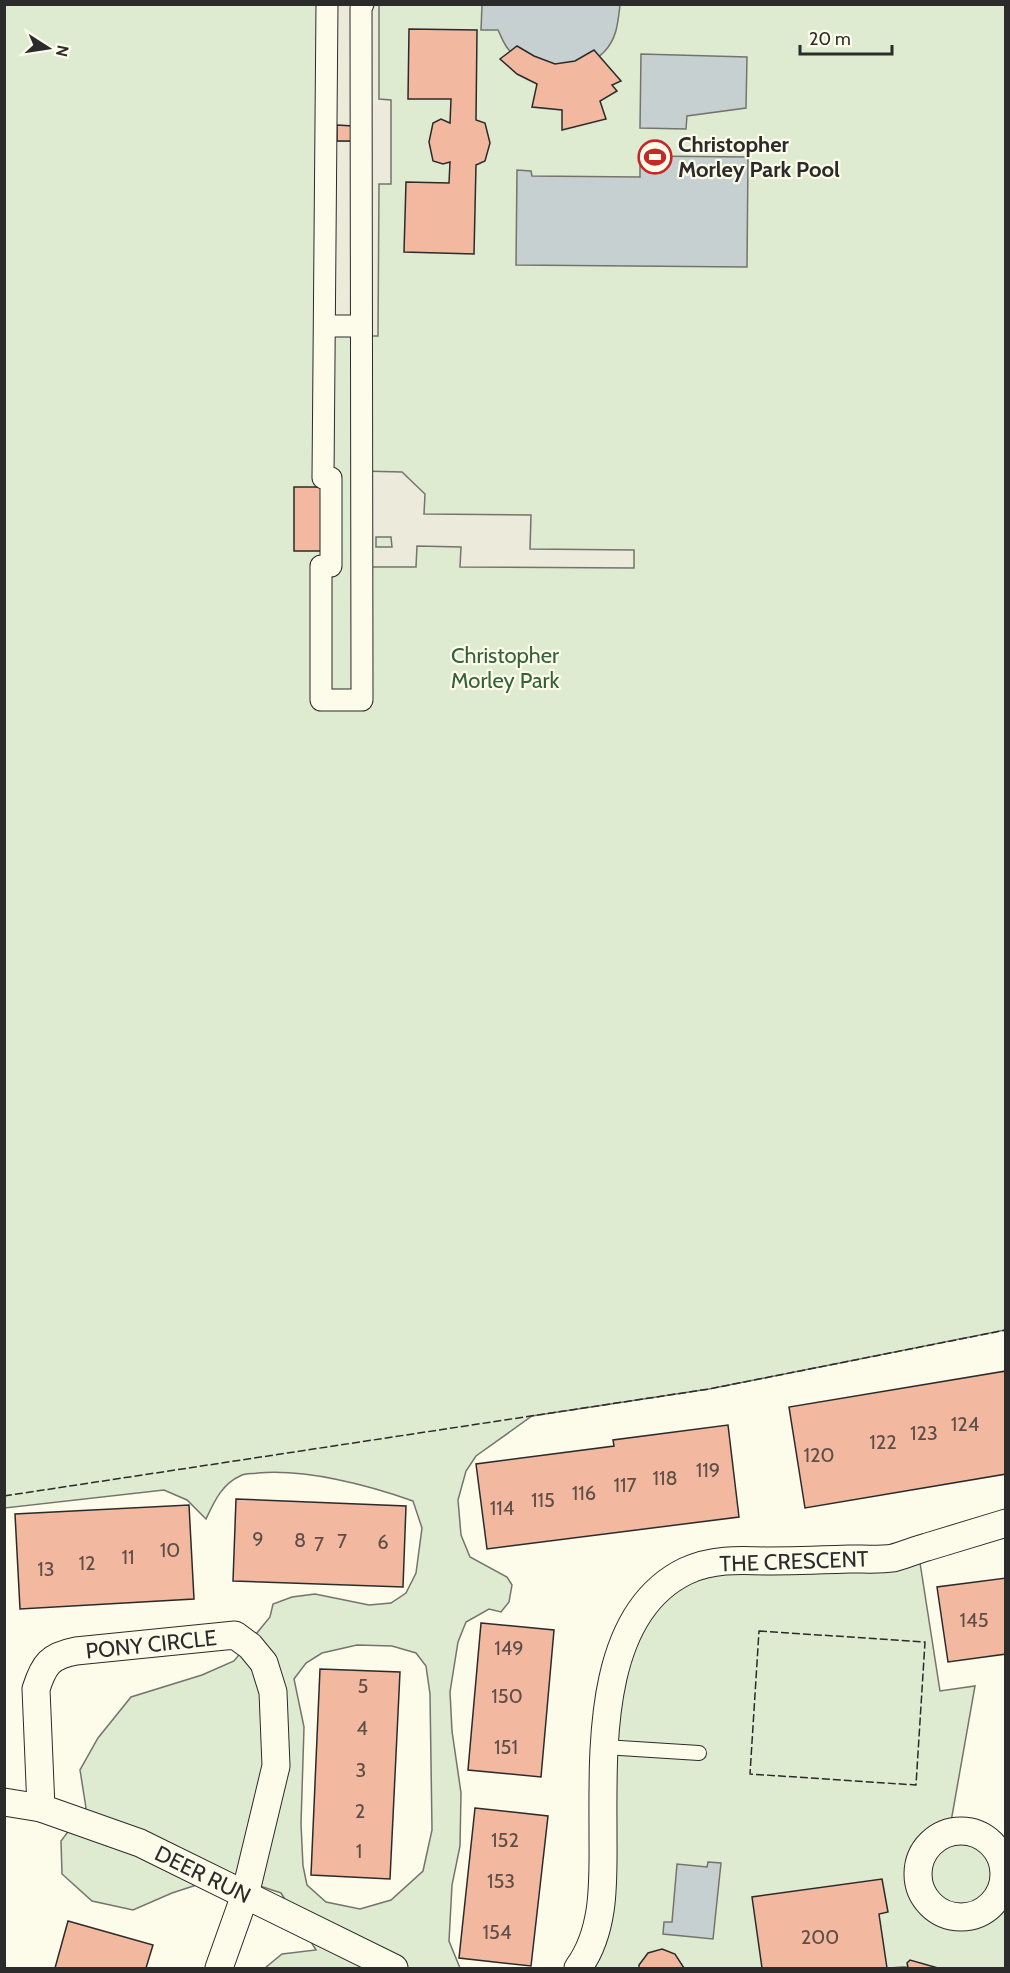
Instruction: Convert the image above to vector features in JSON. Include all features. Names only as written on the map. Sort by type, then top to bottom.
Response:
[{"type":"street","points":[[327,4],[323,478],[361,478]]},
{"type":"street","points":[[362,567],[321,566],[321,700],[362,700],[362,567],[361,478],[361,8],[363,4]]},
{"type":"street","points":[[325,326],[362,326]]},
{"type":"street","points":[[331,478],[331,566]]},
{"type":"street","name":"THE CRESCENT","points":[[578,1968],[584,1960],[596,1928],[603,1898],[604,1747],[611,1691],[622,1645],[631,1624],[646,1601],[662,1586],[686,1571],[719,1560],[796,1561],[892,1558],[1005,1523]]},
{"type":"street","name":"PONY CIRCLE","points":[[41,1808],[36,1689],[48,1662],[60,1654],[76,1651],[235,1635],[250,1646],[264,1663],[273,1692],[276,1766],[245,1895],[219,1968]]},
{"type":"street","name":"DEER RUN","points":[[4,1802],[41,1808],[140,1843],[394,1968]]},
{"type":"lane","points":[[604,1747],[699,1753]]},
{"type":"green space","name":"Christopher Morley Park","points":[[5,5],[1005,5],[1005,1330],[709,1389],[532,1416],[476,1456],[466,1471],[458,1500],[461,1535],[470,1557],[507,1577],[512,1585],[509,1602],[501,1612],[489,1609],[466,1622],[458,1642],[450,1692],[452,1731],[461,1793],[460,1846],[452,1885],[449,1941],[460,1968],[265,1968],[282,1954],[316,1950],[281,1893],[227,1875],[172,1893],[133,1910],[92,1901],[62,1874],[61,1841],[86,1808],[80,1770],[98,1738],[131,1697],[202,1675],[234,1661],[270,1617],[273,1604],[292,1597],[315,1594],[369,1605],[391,1603],[406,1593],[416,1573],[422,1528],[413,1501],[377,1489],[337,1480],[277,1472],[247,1474],[234,1479],[219,1494],[206,1519],[187,1500],[164,1490],[5,1508]],"holes":[[[357,1645],[392,1646],[416,1653],[426,1666],[430,1694],[432,1830],[423,1871],[391,1900],[360,1909],[326,1902],[307,1885],[303,1866],[301,1824],[304,1727],[294,1679],[306,1663],[322,1653]]]},
{"type":"green space","points":[[918,1550],[940,1691],[975,1686],[949,1833],[982,1836],[992,1844],[998,1854],[1005,1881],[1005,1968],[578,1968],[584,1960],[622,1645],[686,1571]]},
{"type":"shaded area","points":[[323,5],[379,5],[379,99],[391,100],[391,184],[379,184],[378,336],[321,336]],"holes":[[[338,126],[353,126],[353,141],[338,141]]]},
{"type":"shaded area","points":[[482,5],[620,5],[614,36],[604,52],[583,65],[557,68],[543,67],[519,57],[507,48],[498,30],[481,30]]},
{"type":"shaded area","points":[[641,54],[747,57],[746,108],[687,116],[686,129],[640,128]]},
{"type":"shaded area","points":[[640,156],[748,157],[747,267],[516,265],[517,170],[531,171],[532,176],[640,177]]},
{"type":"shaded area","points":[[361,471],[402,472],[425,494],[424,514],[531,515],[530,549],[634,550],[634,568],[460,567],[461,547],[417,546],[416,567],[362,567]],"holes":[[[376,537],[391,537],[392,547],[376,547]]]},
{"type":"shaded area","points":[[708,1862],[721,1863],[713,1939],[663,1934],[664,1922],[672,1922],[677,1864],[707,1867]]},
{"type":"building","points":[[409,29],[477,30],[476,120],[485,123],[490,143],[485,161],[476,165],[474,254],[404,252],[406,182],[449,183],[450,162],[443,164],[433,161],[429,142],[433,123],[441,119],[450,123],[451,99],[408,99]]},
{"type":"building","points":[[517,46],[555,64],[575,61],[594,50],[621,81],[612,85],[617,91],[600,101],[606,119],[562,130],[562,110],[532,107],[537,84],[517,74],[500,59]]},
{"type":"building","points":[[337,125],[353,126],[353,141],[337,141]]},
{"type":"building","points":[[294,487],[325,487],[325,551],[294,551]]},
{"type":"building","points":[[1006,1371],[1006,1474],[805,1508],[789,1407]]},
{"type":"building","points":[[728,1425],[739,1517],[487,1549],[476,1464],[614,1446],[613,1440]]},
{"type":"building","points":[[236,1499],[406,1506],[403,1587],[233,1581]]},
{"type":"building","points":[[189,1505],[194,1599],[20,1609],[15,1514]]},
{"type":"building","points":[[1006,1578],[1006,1654],[948,1662],[937,1587]]},
{"type":"building","points":[[481,1623],[554,1630],[541,1777],[468,1770]]},
{"type":"building","points":[[320,1669],[400,1672],[390,1879],[311,1875]]},
{"type":"building","points":[[475,1808],[548,1816],[531,1966],[459,1958]]},
{"type":"building","points":[[882,1879],[888,1912],[879,1914],[887,1968],[762,1968],[752,1897]]},
{"type":"building","points":[[68,1921],[153,1945],[146,1968],[55,1968]]},
{"type":"building","points":[[662,1949],[675,1954],[684,1968],[639,1968],[648,1953]]},
{"type":"building","points":[[910,1960],[938,1968],[887,1968],[908,1967],[907,1963]]},
{"type":"fence","points":[[4,1496],[709,1389],[1006,1330]]},
{"type":"fence","points":[[759,1631],[925,1642],[916,1785],[750,1774],[759,1631]]},
{"type":"place","name":"Christopher Morley Park Pool","points":[[655,157]]}]
